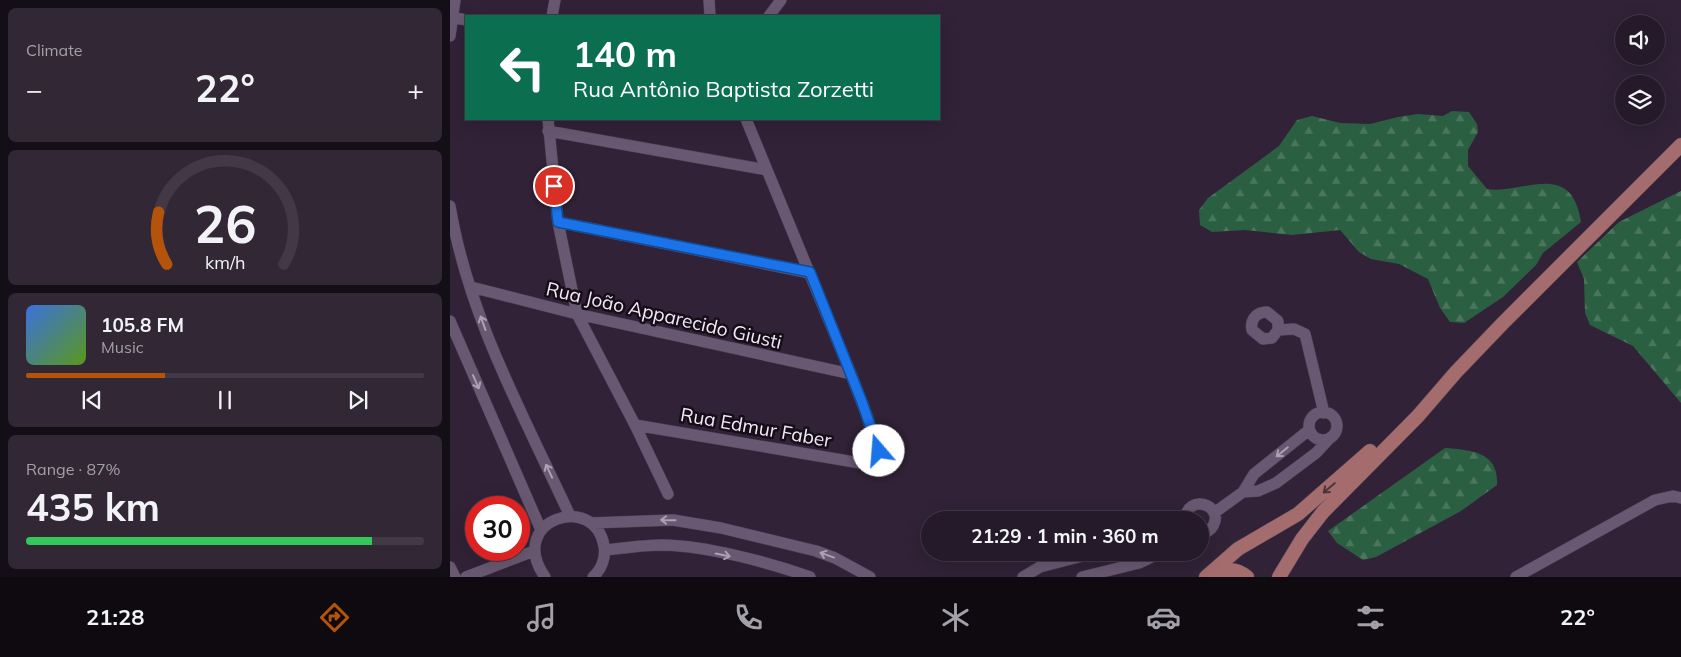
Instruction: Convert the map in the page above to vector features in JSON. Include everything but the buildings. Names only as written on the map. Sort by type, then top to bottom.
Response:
[{"type":"main road","points":[[1206,577],[1238,549],[1298,514],[1456,372],[1681,145]]},
{"type":"main road","points":[[1280,577],[1302,539],[1323,512],[1418,416],[1456,372]]},
{"type":"main road","points":[[1212,577],[1228,570],[1240,572],[1247,577]]},
{"type":"street","points":[[450,36],[455,0]]},
{"type":"street","points":[[552,15],[555,0]]},
{"type":"street","points":[[709,0],[710,15]]},
{"type":"street","points":[[770,15],[781,0]]},
{"type":"street","points":[[452,17],[465,20]]},
{"type":"street","points":[[548,120],[558,222],[577,314],[635,425],[668,494]]},
{"type":"street","points":[[746,120],[851,374]]},
{"type":"street","points":[[548,131],[767,170]]},
{"type":"street","points":[[450,206],[457,247],[492,347],[570,516]]},
{"type":"street","points":[[558,222],[810,272]]},
{"type":"street","name":"Rua João Apparecido Giusti","points":[[470,287],[577,314],[851,374]]},
{"type":"street","points":[[450,321],[541,530]]},
{"type":"street","points":[[1278,330],[1294,329],[1305,334],[1324,413]]},
{"type":"street","name":"Rua Edmur Faber","points":[[635,425],[871,464],[876,462],[879,451],[851,374]]},
{"type":"street","points":[[1214,513],[1243,492],[1254,474],[1309,430],[1311,420],[1319,413],[1330,415],[1336,423],[1334,433],[1316,453],[1276,483],[1258,491],[1243,492]]},
{"type":"street","points":[[1309,430],[1320,440],[1331,437]]},
{"type":"street","points":[[1516,577],[1655,500],[1673,496],[1681,498]]},
{"type":"street","points":[[1190,511],[1193,506],[1208,505],[1214,513],[1212,528],[1209,529]]},
{"type":"street","points":[[545,577],[537,565],[534,552],[535,540],[548,522],[559,517],[570,516],[592,523],[673,520],[713,526],[816,551],[834,558],[870,577]]},
{"type":"street","points":[[592,523],[601,535],[605,550],[601,568],[593,577]]},
{"type":"street","points":[[605,550],[662,545],[684,547],[771,565],[810,577]]},
{"type":"street","points":[[466,577],[534,552]]},
{"type":"street","points":[[1023,577],[1040,567],[1063,561]]},
{"type":"street","points":[[1082,577],[1143,561]]},
{"type":"street","points":[[450,567],[455,577]]},
{"type":"green space","points":[[1452,111],[1469,112],[1477,124],[1478,132],[1468,150],[1468,166],[1487,189],[1501,190],[1530,185],[1556,185],[1567,191],[1576,202],[1581,222],[1543,253],[1536,265],[1503,297],[1464,323],[1450,322],[1440,308],[1428,279],[1399,264],[1371,259],[1359,252],[1340,230],[1292,235],[1245,230],[1212,232],[1200,225],[1199,210],[1208,198],[1279,146],[1297,120],[1312,116],[1340,123],[1370,124],[1418,114],[1443,116]]},
{"type":"green space","points":[[1681,191],[1681,403],[1633,346],[1590,325],[1585,313],[1584,279],[1577,262],[1619,222]]},
{"type":"green space","points":[[1445,448],[1474,452],[1489,459],[1494,466],[1497,485],[1461,511],[1376,557],[1363,560],[1337,543],[1328,531]]},
{"type":"route","points":[[554,186],[558,222],[810,272],[862,402],[879,451]]}]
